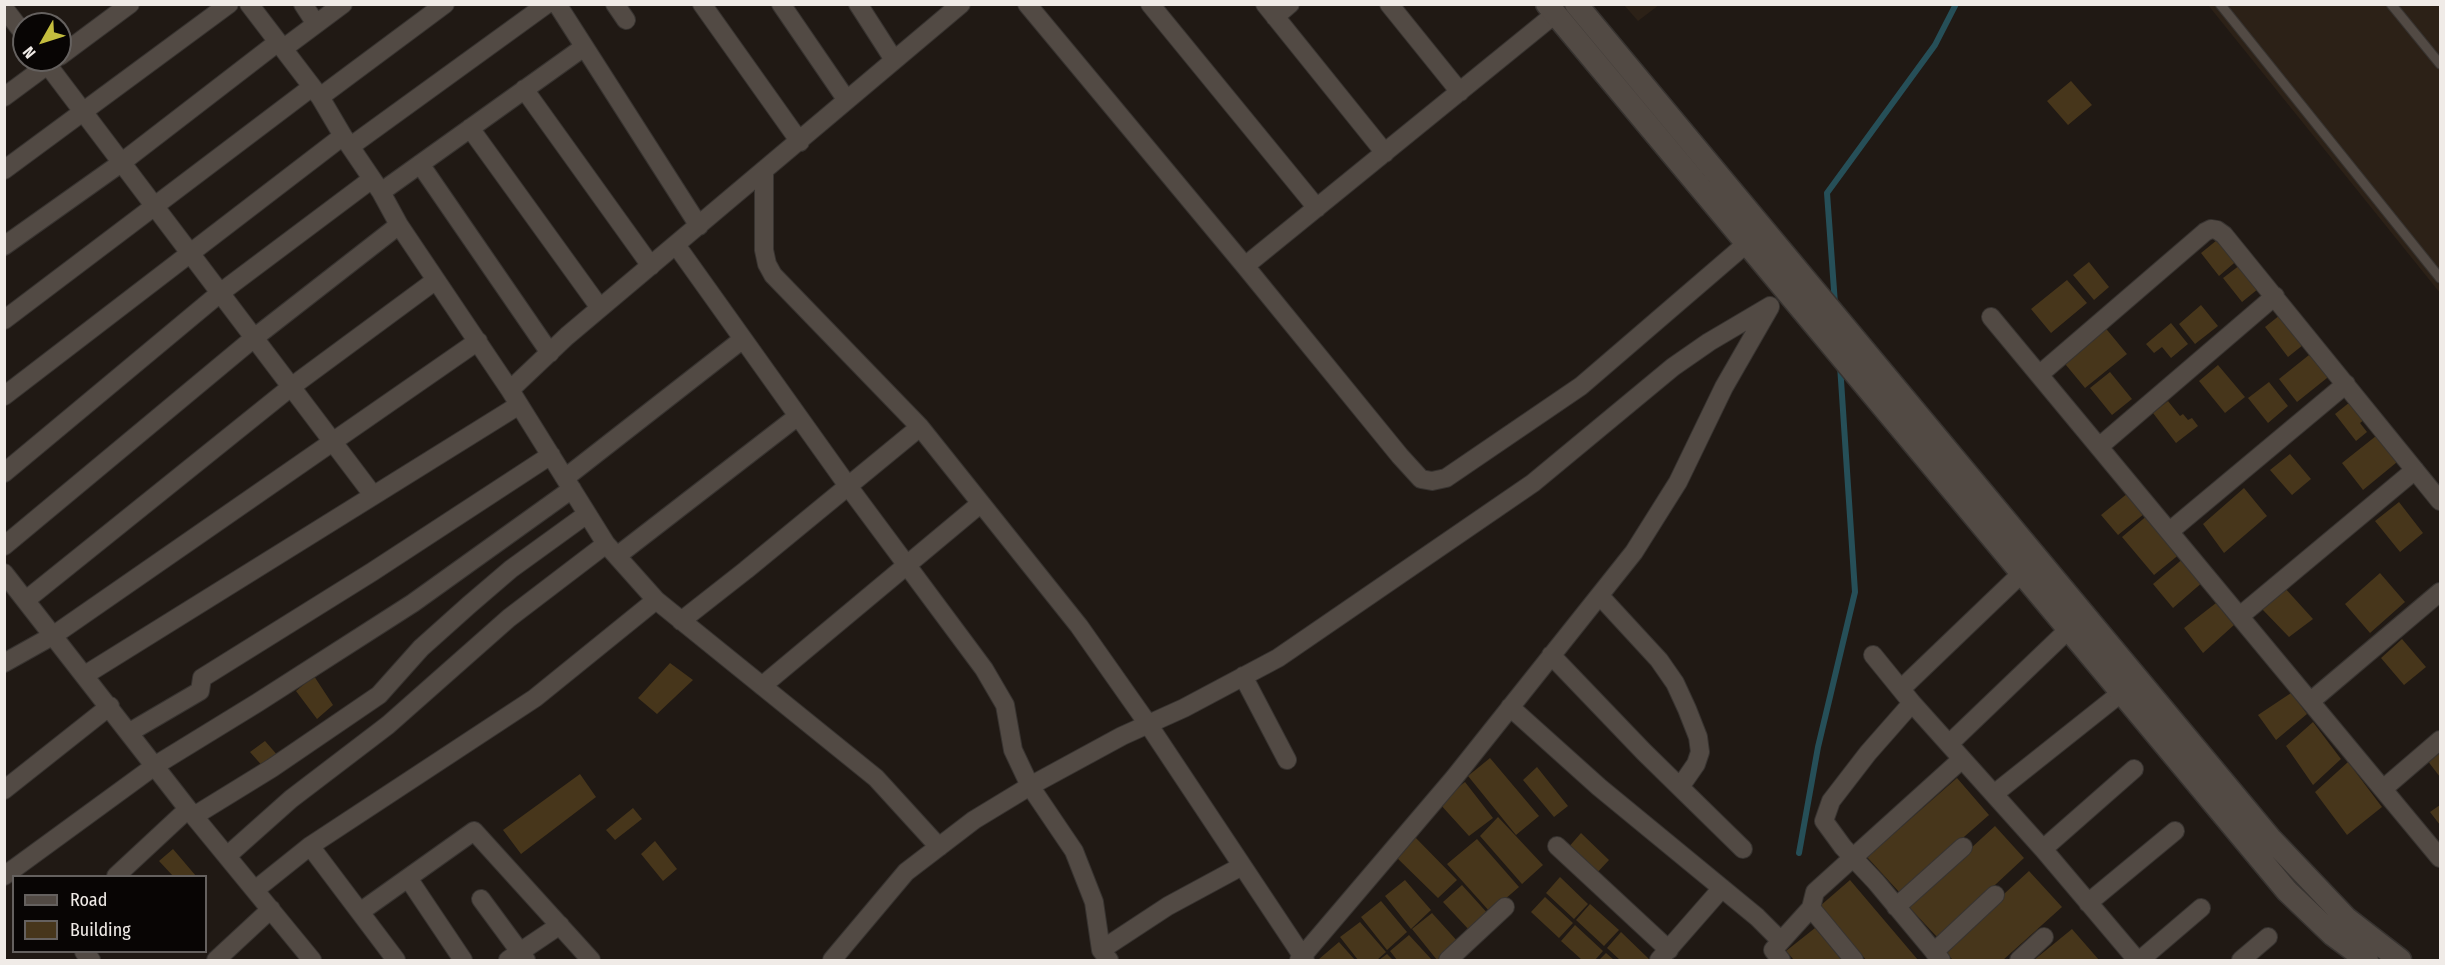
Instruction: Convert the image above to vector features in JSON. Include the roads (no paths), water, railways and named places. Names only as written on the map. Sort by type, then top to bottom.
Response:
[{"type":"street","points":[[72,45],[130,4]]},
{"type":"street","points":[[4,170],[230,4]]},
{"type":"street","points":[[249,4],[316,92],[377,185],[399,225],[478,341],[611,550],[656,600],[876,778],[939,847]]},
{"type":"street","points":[[303,4],[316,24]]},
{"type":"street","points":[[4,246],[281,45],[343,4]]},
{"type":"street","points":[[4,320],[316,92],[445,4]]},
{"type":"street","points":[[4,396],[190,253],[347,141],[548,4]]},
{"type":"street","points":[[557,4],[699,226]]},
{"type":"street","points":[[615,4],[626,20]]},
{"type":"street","points":[[702,4],[800,142]]},
{"type":"street","points":[[781,4],[846,99]]},
{"type":"street","points":[[858,4],[894,60]]},
{"type":"street","points":[[1027,4],[1421,479],[1432,482],[1446,478],[1581,386],[1746,244]]},
{"type":"street","points":[[1150,4],[1317,208]]},
{"type":"street","points":[[1290,4],[1270,11],[1385,153]]},
{"type":"street","points":[[1389,4],[1460,92]]},
{"type":"street","points":[[85,675],[373,495],[515,398],[550,353],[600,308],[800,142],[950,8]]},
{"type":"street","points":[[1245,266],[1460,92],[1559,8]]},
{"type":"street","points":[[1559,8],[1746,244],[1856,358],[2270,838],[2347,919],[2400,960]]},
{"type":"street","points":[[1559,8],[1792,292]]},
{"type":"street","points":[[4,473],[220,293],[377,185],[420,164],[584,47]]},
{"type":"street","points":[[4,97],[36,72]]},
{"type":"street","points":[[58,72],[84,113],[121,163],[373,495]]},
{"type":"street","points":[[524,89],[651,266]]},
{"type":"street","points":[[470,128],[600,308]]},
{"type":"street","points":[[420,164],[550,353]]},
{"type":"street","points":[[764,172],[764,250],[767,264],[773,275],[920,427],[1079,626],[1148,724],[1302,959],[1454,778],[1634,552],[1678,482],[1724,387],[1792,292]]},
{"type":"street","points":[[4,546],[254,338],[399,225]]},
{"type":"street","points":[[2040,374],[2211,229],[2217,230],[2224,235],[2275,296],[2440,501]]},
{"type":"street","points":[[676,245],[848,486],[984,669],[1005,705],[1013,750],[1030,786],[1074,850],[1094,902],[1106,955],[1176,901],[1242,866]]},
{"type":"street","points":[[26,600],[291,387],[436,280]]},
{"type":"street","points":[[832,960],[906,872],[974,820],[1030,786],[1122,736],[1278,658],[1533,483],[1673,367],[1709,342],[1792,292]]},
{"type":"street","points":[[2100,446],[2275,296]]},
{"type":"street","points":[[1991,317],[2440,858]]},
{"type":"street","points":[[16,873],[156,765],[413,603],[568,484],[743,339]]},
{"type":"street","points":[[4,663],[54,635],[478,341]]},
{"type":"street","points":[[1856,358],[2022,573],[2121,693],[2288,891],[2361,959]]},
{"type":"street","points":[[2170,531],[2346,384]]},
{"type":"street","points":[[227,856],[291,799],[388,725],[509,618],[611,550],[798,416]]},
{"type":"street","points":[[681,621],[920,427]]},
{"type":"street","points":[[130,732],[200,691],[202,678],[372,572],[551,455]]},
{"type":"street","points":[[2240,616],[2415,470]]},
{"type":"street","points":[[762,686],[980,504]]},
{"type":"street","points":[[117,875],[191,812],[272,768],[379,695],[421,648],[469,605],[511,569],[587,514]]},
{"type":"street","points":[[4,573],[191,812],[312,960]]},
{"type":"street","points":[[1995,895],[1937,956],[1824,821],[1831,801],[1868,753],[1906,696],[2022,573]]},
{"type":"street","points":[[2311,701],[2440,592]]},
{"type":"street","points":[[1600,596],[1659,660],[1675,683],[1688,709],[1698,737],[1700,752],[1696,764],[1680,787]]},
{"type":"street","points":[[255,890],[310,846],[535,698],[656,600]]},
{"type":"street","points":[[1949,744],[2068,629]]},
{"type":"street","points":[[1873,655],[1906,696],[2043,849],[2138,960],[2201,908]]},
{"type":"street","points":[[1551,656],[1743,849]]},
{"type":"street","points":[[1243,676],[1287,760]]},
{"type":"street","points":[[1994,794],[2121,693]]},
{"type":"street","points":[[4,790],[110,706]]},
{"type":"street","points":[[1510,707],[1599,787],[1757,917],[1781,941]]},
{"type":"street","points":[[2383,789],[2440,740]]},
{"type":"street","points":[[1781,960],[1773,950],[1811,908],[1815,892],[1962,759]]},
{"type":"street","points":[[2043,849],[2134,769]]},
{"type":"street","points":[[360,912],[474,831],[591,960]]},
{"type":"street","points":[[2088,903],[2175,831]]},
{"type":"street","points":[[310,846],[396,960]]},
{"type":"street","points":[[1557,846],[1664,955],[1722,888]]},
{"type":"street","points":[[1896,907],[1963,847]]},
{"type":"street","points":[[408,878],[463,960]]},
{"type":"street","points":[[481,899],[518,958],[560,925]]},
{"type":"street","points":[[1448,960],[1505,907]]},
{"type":"street","points":[[1811,908],[1854,960]]},
{"type":"street","points":[[216,960],[271,909]]},
{"type":"street","points":[[2019,960],[2044,937]]},
{"type":"street","points":[[2241,960],[2268,937]]},
{"type":"lane","points":[[2220,4],[2440,278]]},
{"type":"lane","points":[[2391,4],[2440,64]]},
{"type":"waterway","points":[[1835,304],[1827,193],[1935,45],[1956,4]]},
{"type":"waterway","points":[[1799,853],[1818,747],[1855,592],[1840,365]]}]
